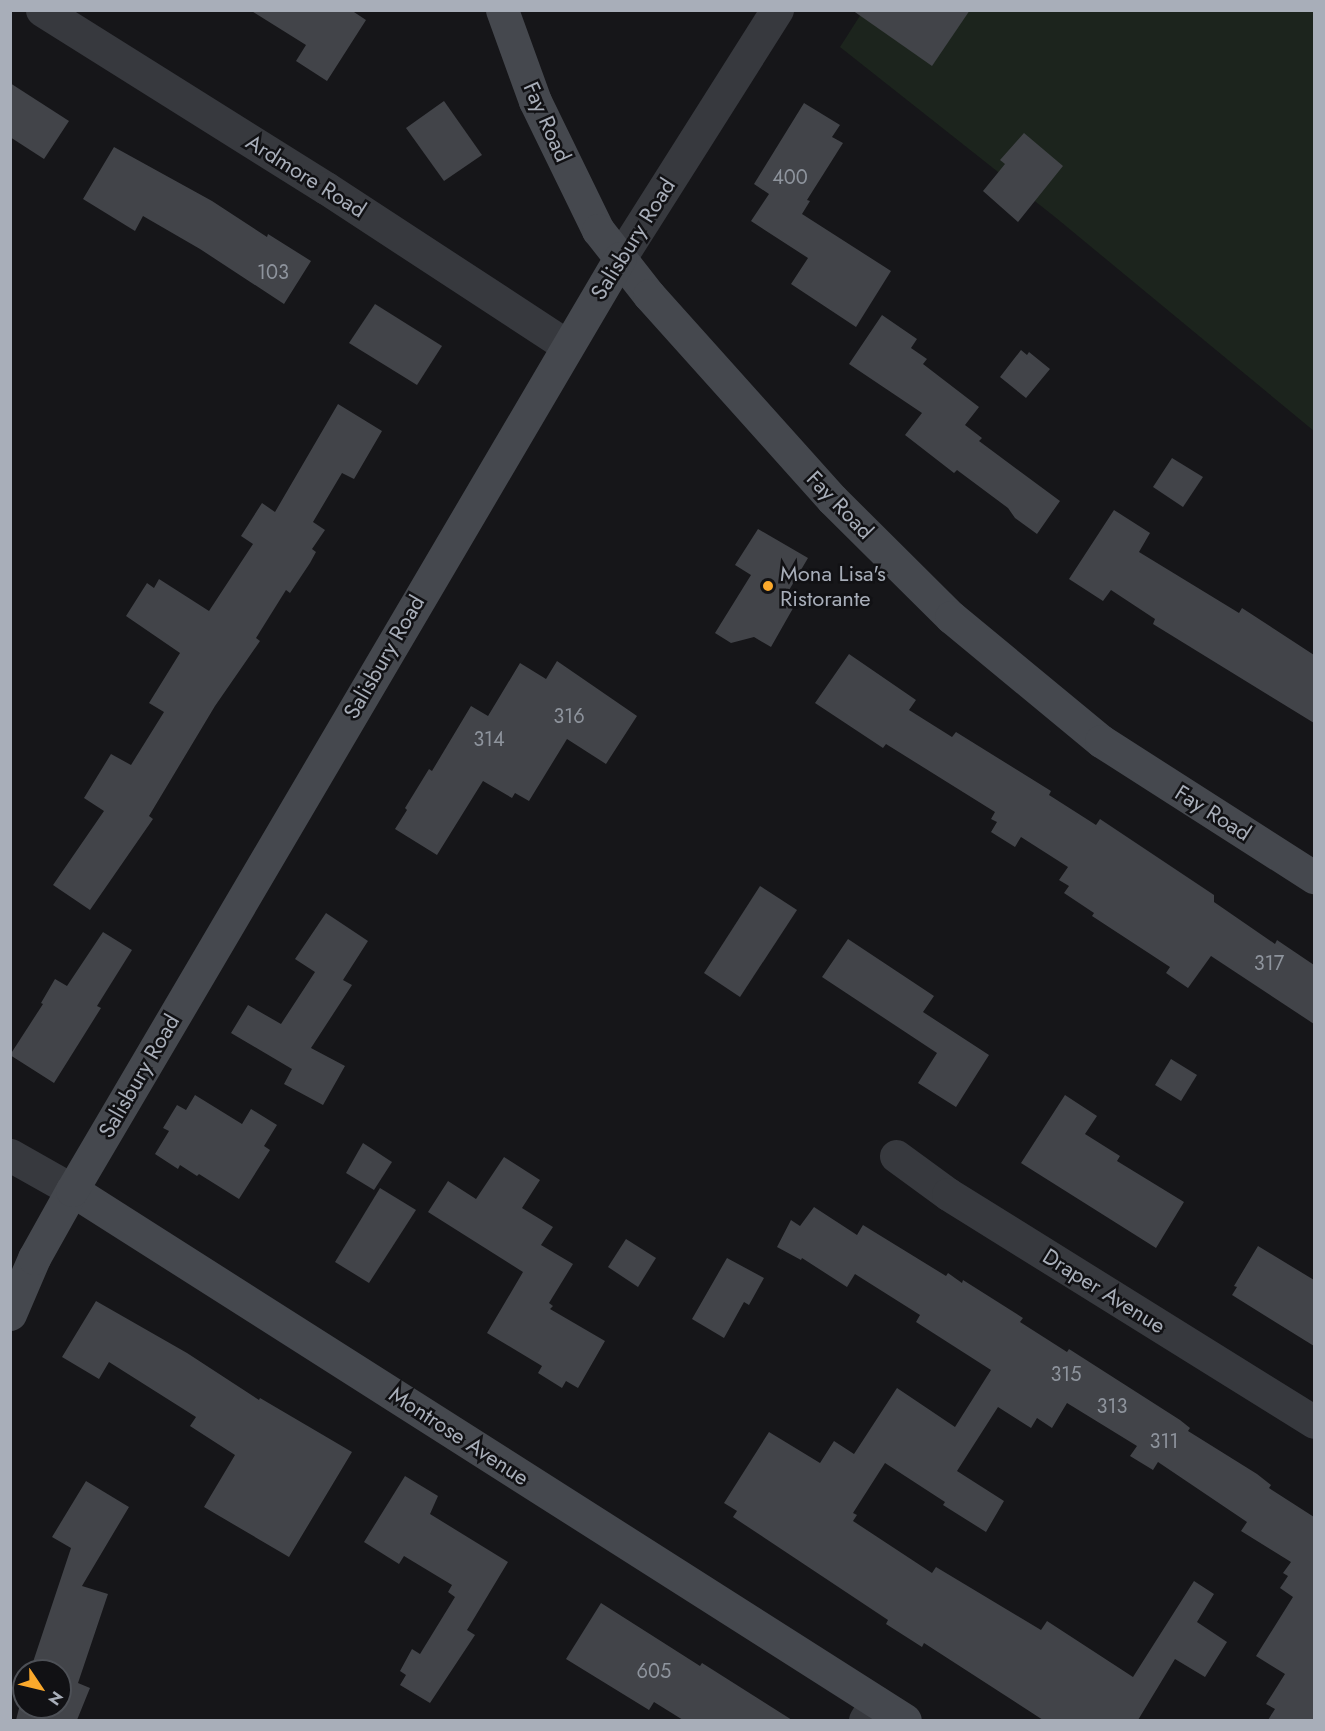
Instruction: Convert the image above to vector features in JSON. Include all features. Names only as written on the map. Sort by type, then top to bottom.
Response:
[{"type":"street","name":"Ardmore Road","points":[[42,10],[326,188],[567,346]]},
{"type":"street","name":"Fay Road","points":[[502,10],[535,101],[598,230],[649,295],[832,499],[951,617],[1101,741],[1314,877]]},
{"type":"street","name":"Salisbury Road","points":[[10,1314],[34,1258],[72,1190],[567,346],[777,10]]},
{"type":"street","name":"Montrose Avenue","points":[[10,1155],[72,1190],[871,1712],[905,1720]]},
{"type":"street","name":"Draper Avenue","points":[[896,1155],[948,1194],[1314,1422]]},
{"type":"shaded area","points":[[863,11],[1314,11],[1314,431],[1055,217],[840,47]]},
{"type":"building","points":[[250,10],[351,10],[366,20],[327,81],[296,61],[306,45]]},
{"type":"building","points":[[852,10],[970,10],[932,66]]},
{"type":"building","points":[[10,83],[69,121],[44,159],[10,137]]},
{"type":"building","points":[[444,101],[482,155],[444,181],[406,128]]},
{"type":"building","points":[[804,103],[840,125],[832,137],[843,143],[807,200],[810,201],[802,214],[891,271],[856,327],[791,284],[808,258],[751,221],[769,194],[754,184]]},
{"type":"building","points":[[1024,133],[1063,166],[1018,222],[983,191],[1005,164],[1000,160]]},
{"type":"building","points":[[114,147],[212,201],[267,237],[268,234],[311,261],[284,304],[200,249],[143,216],[135,231],[83,199]]},
{"type":"building","points":[[375,304],[442,346],[417,385],[349,343]]},
{"type":"building","points":[[882,315],[917,339],[911,348],[927,359],[923,364],[979,407],[965,425],[982,438],[979,441],[1060,501],[1037,534],[1015,518],[1008,508],[957,470],[954,473],[905,435],[922,413],[849,364]]},
{"type":"building","points":[[1021,350],[1027,355],[1029,352],[1050,369],[1026,398],[1000,377]]},
{"type":"building","points":[[338,404],[382,431],[354,479],[342,473],[313,522],[325,530],[312,549],[316,552],[310,563],[290,593],[286,590],[256,638],[260,641],[215,706],[149,816],[153,819],[90,910],[53,885],[104,811],[84,798],[111,754],[131,765],[164,712],[149,703],[180,653],[126,616],[147,583],[154,588],[159,579],[209,611],[253,544],[241,536],[262,503],[275,512]]},
{"type":"building","points":[[1172,458],[1203,477],[1183,507],[1153,487]]},
{"type":"building","points":[[1114,510],[1150,533],[1139,552],[1239,613],[1242,608],[1314,655],[1314,723],[1153,624],[1155,619],[1111,590],[1103,601],[1069,579]]},
{"type":"building","name":"Mona Lisa's Ristorante","points":[[758,529],[808,558],[785,597],[796,603],[771,647],[754,637],[731,643],[715,633],[751,575],[735,565]]},
{"type":"building","points":[[849,654],[916,700],[909,710],[952,737],[956,732],[1051,791],[1049,795],[1096,825],[1100,819],[1214,895],[1214,902],[1275,944],[1277,940],[1314,965],[1314,1024],[1211,956],[1188,988],[1166,973],[1170,967],[1092,916],[1094,913],[1064,893],[1069,886],[1059,880],[1068,867],[1021,837],[1015,847],[991,832],[997,822],[991,819],[995,812],[886,744],[883,748],[815,703]]},
{"type":"building","points":[[557,661],[637,716],[606,764],[567,739],[529,801],[515,793],[512,798],[483,781],[437,855],[395,829],[429,769],[432,771],[471,706],[488,716],[520,663],[546,679]]},
{"type":"building","points":[[760,886],[797,910],[740,997],[704,973]]},
{"type":"building","points":[[326,913],[368,941],[343,980],[352,985],[311,1048],[345,1066],[323,1105],[284,1084],[292,1069],[231,1033],[248,1005],[281,1024],[315,972],[295,959]]},
{"type":"building","points":[[103,932],[132,950],[97,1006],[101,1008],[54,1083],[10,1055],[43,1004],[41,1003],[55,979],[67,986]]},
{"type":"building","points":[[848,939],[934,996],[923,1012],[989,1055],[956,1107],[918,1083],[937,1053],[822,977]]},
{"type":"building","points":[[1171,1059],[1197,1075],[1181,1101],[1155,1085]]},
{"type":"building","points":[[195,1095],[242,1124],[251,1109],[277,1125],[264,1146],[270,1150],[239,1199],[199,1174],[197,1176],[180,1165],[178,1169],[155,1154],[169,1131],[163,1128],[177,1105],[186,1110]]},
{"type":"building","points":[[1065,1095],[1097,1116],[1085,1134],[1120,1156],[1117,1161],[1184,1202],[1156,1248],[1021,1163]]},
{"type":"building","points":[[363,1143],[392,1162],[374,1190],[346,1173]]},
{"type":"building","points":[[504,1157],[540,1180],[522,1208],[553,1227],[541,1245],[573,1264],[549,1303],[553,1306],[550,1309],[605,1341],[578,1388],[566,1381],[562,1388],[538,1373],[542,1366],[487,1333],[523,1272],[428,1212],[448,1181],[476,1199]]},
{"type":"building","points":[[380,1188],[416,1210],[369,1283],[335,1262]]},
{"type":"building","points":[[814,1207],[857,1235],[863,1225],[946,1276],[948,1273],[962,1283],[963,1280],[1023,1318],[1020,1322],[1067,1352],[1069,1349],[1180,1420],[1190,1428],[1188,1431],[1257,1474],[1271,1485],[1269,1488],[1314,1517],[1314,1720],[1268,1720],[1275,1709],[1266,1704],[1285,1674],[1256,1656],[1293,1597],[1280,1588],[1288,1576],[1283,1573],[1291,1562],[1241,1531],[1247,1522],[1158,1462],[1153,1470],[1130,1456],[1137,1446],[1067,1403],[1052,1428],[1037,1418],[1031,1428],[998,1407],[957,1471],[1004,1501],[986,1532],[943,1505],[945,1502],[885,1463],[853,1513],[857,1515],[853,1521],[932,1573],[936,1567],[1041,1630],[1047,1621],[1133,1677],[1194,1581],[1214,1594],[1197,1622],[1227,1642],[1205,1677],[1175,1659],[1138,1720],[1043,1720],[924,1643],[922,1647],[886,1624],[888,1620],[733,1517],[737,1511],[724,1503],[769,1432],[820,1463],[834,1441],[854,1454],[897,1388],[955,1427],[991,1370],[916,1322],[920,1315],[855,1274],[847,1287],[802,1258],[801,1260],[777,1247],[791,1220],[800,1226]]},
{"type":"building","points":[[626,1239],[656,1258],[638,1287],[608,1267]]},
{"type":"building","points":[[1258,1246],[1314,1280],[1314,1346],[1232,1295],[1237,1287],[1234,1286]]},
{"type":"building","points":[[727,1258],[764,1278],[749,1305],[744,1302],[724,1338],[692,1319]]},
{"type":"building","points":[[96,1301],[187,1353],[259,1400],[260,1398],[352,1452],[289,1557],[204,1507],[235,1455],[190,1426],[196,1417],[109,1362],[99,1379],[62,1357]]},
{"type":"building","points":[[405,1476],[438,1496],[430,1514],[508,1562],[467,1630],[475,1635],[430,1703],[400,1685],[406,1675],[400,1671],[412,1649],[420,1654],[455,1597],[448,1592],[452,1585],[404,1556],[399,1564],[364,1542]]},
{"type":"building","points":[[86,1481],[129,1507],[82,1586],[108,1594],[78,1683],[90,1688],[77,1720],[16,1720],[72,1719],[72,1659],[34,1659],[71,1548],[52,1537]]},
{"type":"building","points":[[601,1603],[700,1666],[702,1663],[792,1720],[683,1720],[654,1702],[649,1710],[566,1659]]},
{"type":"place","name":"Mona Lisa's Ristorante","points":[[768,586]]}]
